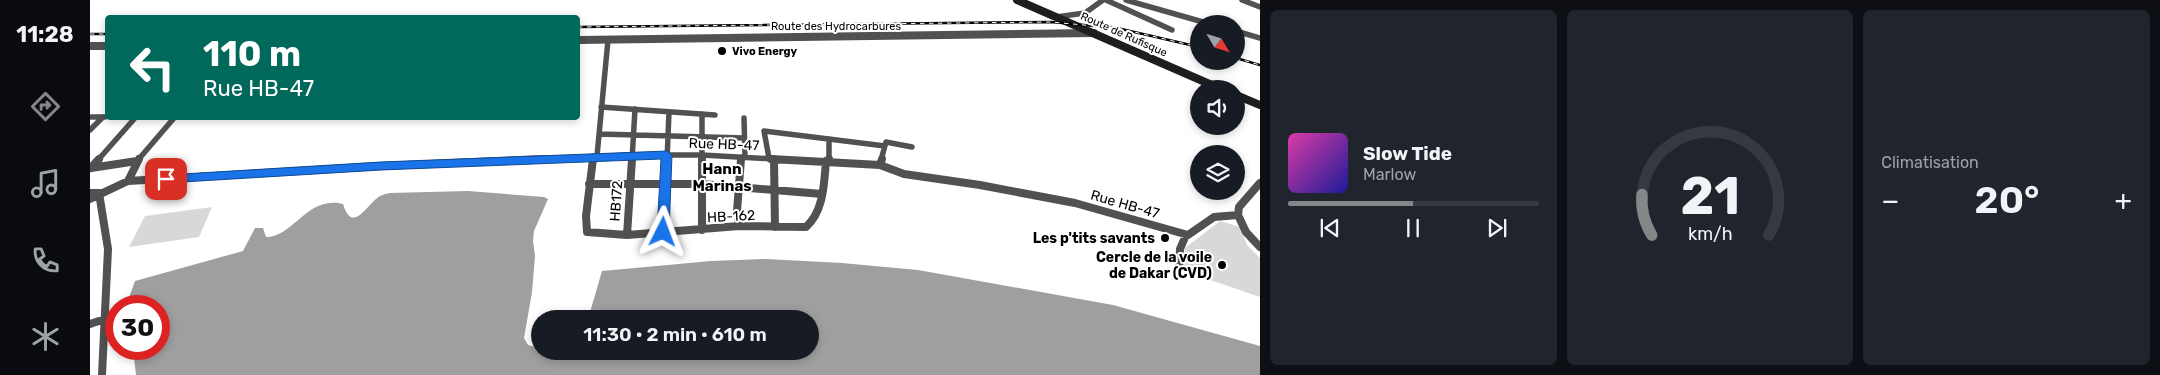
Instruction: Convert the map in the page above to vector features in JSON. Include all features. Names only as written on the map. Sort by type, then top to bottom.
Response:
[{"type":"main road","name":"Route de Rufisque","points":[[1017,0],[1201,80]]},
{"type":"main road","points":[[1245,98],[1260,104]]},
{"type":"street","points":[[1056,17],[1085,13],[1104,0],[1172,30]]},
{"type":"street","points":[[1126,0],[1190,18]]},
{"type":"street","points":[[1242,0],[1260,7]]},
{"type":"street","name":"Route des Hydrocarbures","points":[[580,40],[1094,33]]},
{"type":"street","points":[[1245,34],[1260,38]]},
{"type":"street","points":[[608,40],[599,134],[589,184],[702,184],[822,194]]},
{"type":"street","points":[[90,46],[105,46]]},
{"type":"street","points":[[602,107],[715,115]]},
{"type":"street","name":"HB172","points":[[626,234],[635,109]]},
{"type":"street","points":[[663,232],[669,112]]},
{"type":"street","points":[[702,114],[702,230]]},
{"type":"street","points":[[90,117],[105,117]]},
{"type":"street","points":[[90,130],[105,117]]},
{"type":"street","points":[[739,226],[737,211],[738,186],[743,157],[744,118]]},
{"type":"street","points":[[91,168],[133,120]]},
{"type":"street","points":[[90,199],[128,181],[137,161],[172,120]]},
{"type":"street","points":[[775,227],[775,189],[772,159],[764,131],[912,147]]},
{"type":"street","points":[[599,134],[744,138]]},
{"type":"street","name":"HB-162","points":[[589,184],[586,216],[587,232],[626,234],[739,226],[800,228],[811,224],[816,216],[828,161],[829,139]]},
{"type":"street","points":[[880,165],[886,144]]},
{"type":"street","name":"Rue HB-47","points":[[128,181],[595,156],[702,155],[828,161],[880,165],[904,174],[980,185],[1075,203],[1188,235]]},
{"type":"street","points":[[91,168],[137,161]]},
{"type":"street","points":[[1260,183],[1240,208],[1238,215],[1246,232],[1260,247]]},
{"type":"street","points":[[90,193],[97,192],[99,196],[108,250],[106,295]]},
{"type":"street","points":[[1179,273],[1180,249],[1188,235],[1214,217],[1238,215]]},
{"type":"street","points":[[90,324],[105,319],[102,375]]},
{"type":"shaded area","points":[[468,191],[544,197],[548,199],[534,231],[535,256],[532,292],[524,338],[528,345],[531,346],[531,360],[819,360],[819,310],[591,310],[602,271],[711,261],[766,259],[918,270],[1113,305],[1260,346],[1260,375],[136,375],[134,360],[170,360],[170,295],[130,295],[135,281],[243,251],[255,228],[263,228],[266,237],[276,235],[285,231],[310,210],[320,205],[331,203],[343,204],[350,217],[354,218],[359,216],[378,198],[390,193]]},
{"type":"shaded area","points":[[212,207],[199,237],[129,247],[145,216]]},
{"type":"shaded area","name":"Cercle de la voile de Dakar (CVD)","points":[[1220,221],[1240,227],[1247,245],[1260,258],[1260,297],[1184,271],[1185,248]]},
{"type":"railway","points":[[580,27],[1051,22],[1117,28],[1190,45]]},
{"type":"railway","points":[[90,34],[105,34]]},
{"type":"railway","points":[[1245,61],[1260,65]]},
{"type":"place","name":"Vivo Energy","points":[[722,51]]},
{"type":"place","name":"Les p'tits savants","points":[[1165,238]]},
{"type":"place","name":"Cercle de la voile de Dakar (CVD)","points":[[1222,265]]},
{"type":"district","name":"Hann Marinas","points":[[722,178]]},
{"type":"route","points":[[166,179],[381,166],[593,156],[667,155],[663,232]]}]
